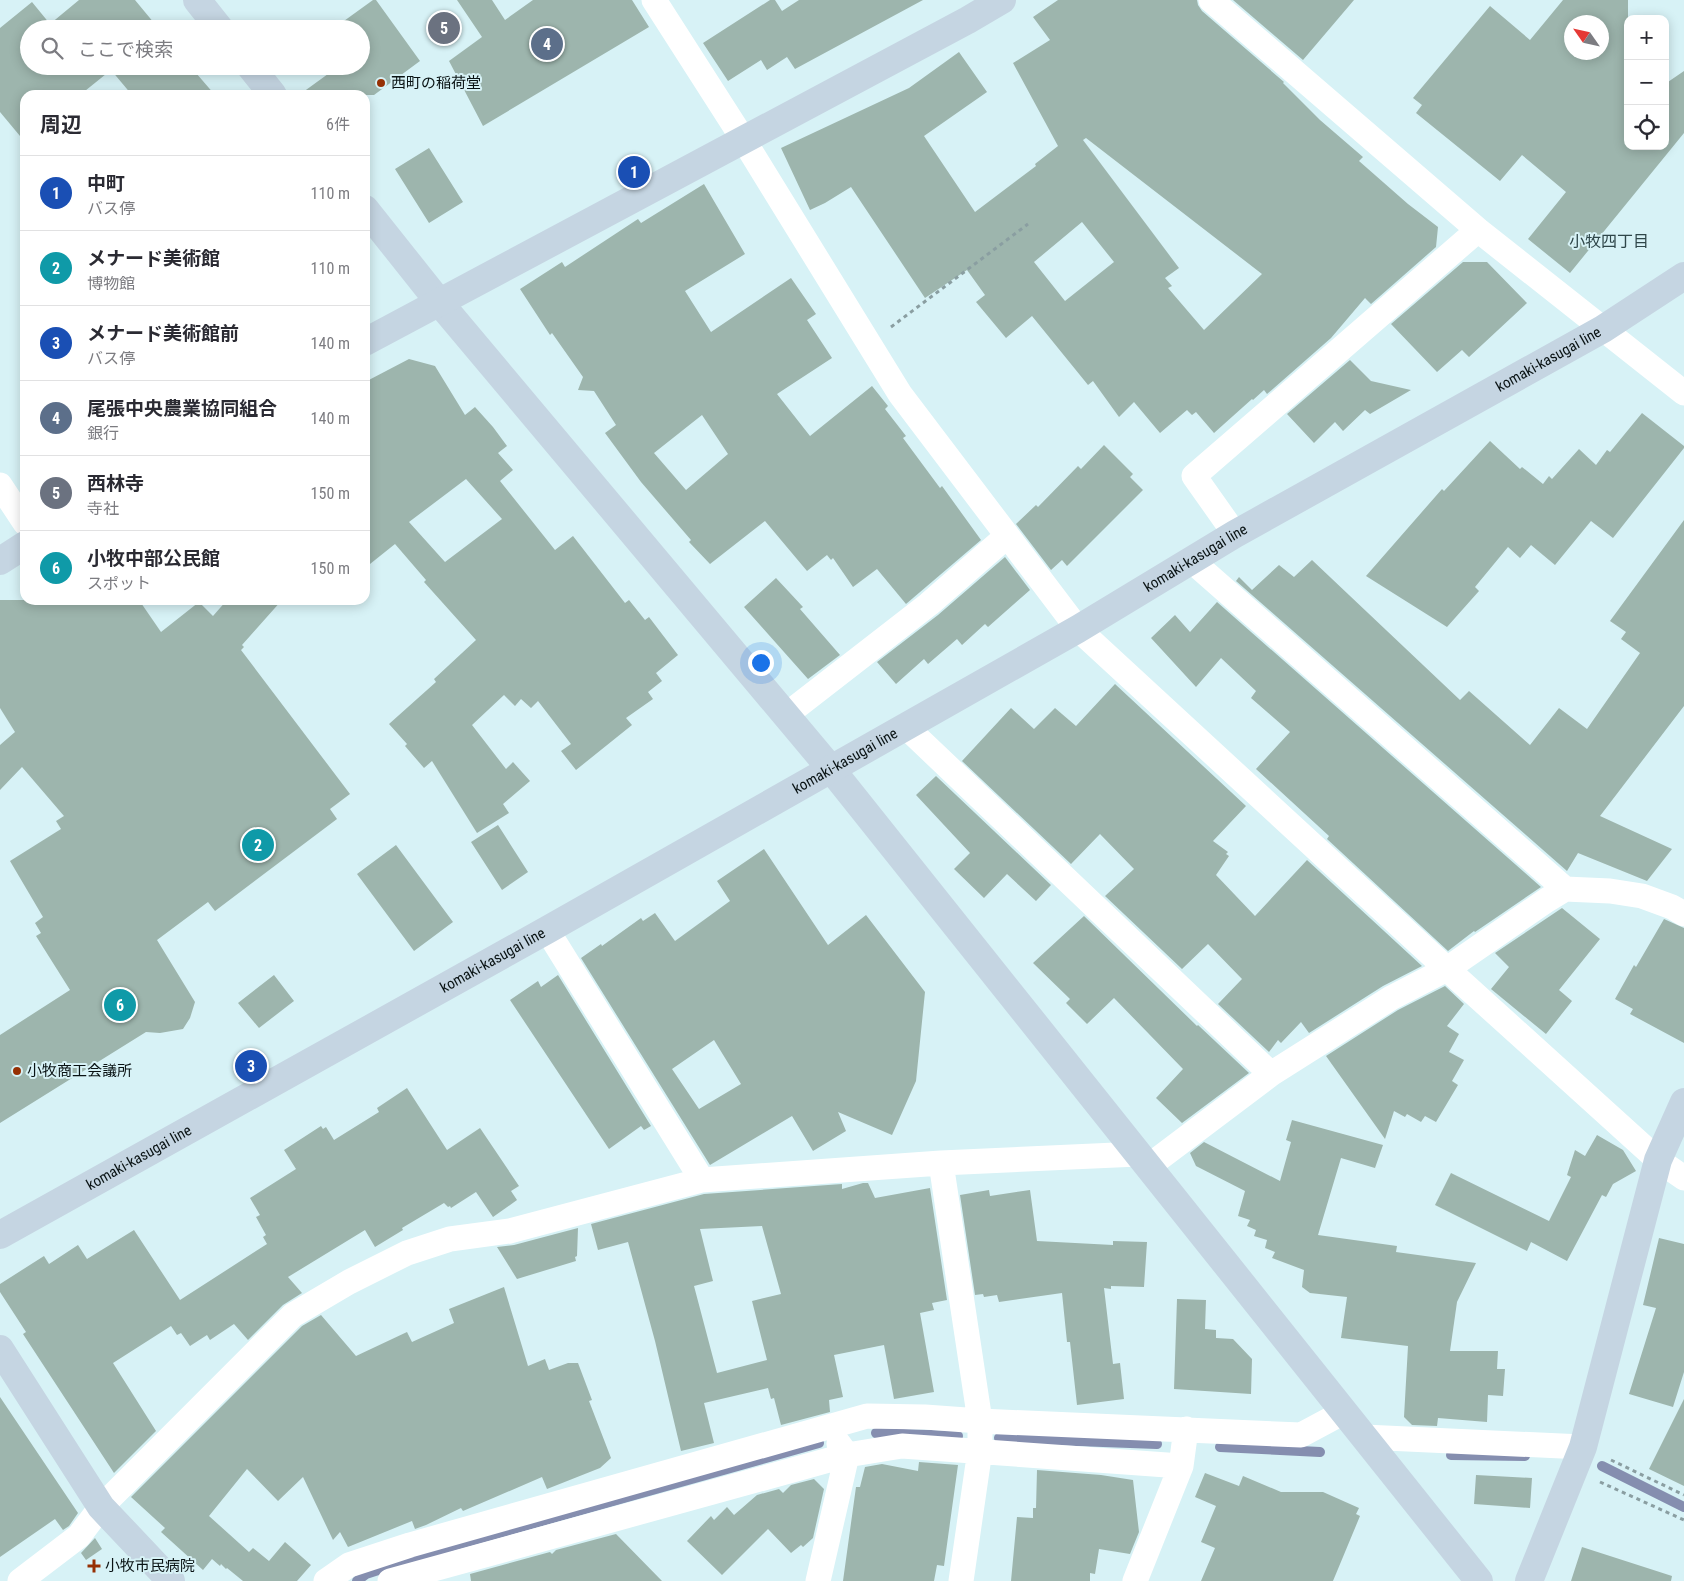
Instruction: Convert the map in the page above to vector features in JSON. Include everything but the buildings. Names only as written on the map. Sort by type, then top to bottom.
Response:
[{"type":"street","points":[[197,0],[213,20]]},
{"type":"street","points":[[654,0],[743,139],[900,394],[1078,629],[1447,969],[1658,1160],[1684,1178]]},
{"type":"street","points":[[370,339],[968,20],[1002,0]]},
{"type":"street","points":[[1211,0],[1478,230],[1684,393]]},
{"type":"street","points":[[257,75],[269,90]]},
{"type":"street","points":[[370,215],[439,302],[831,769],[1478,1581]]},
{"type":"street","points":[[1235,534],[1194,476],[1478,230]]},
{"type":"street","name":"komaki-kasugai line","points":[[0,1235],[547,930],[1078,629],[1235,534],[1603,329],[1684,276]]},
{"type":"street","points":[[0,485],[20,515]]},
{"type":"street","points":[[786,715],[929,604],[1007,536]]},
{"type":"street","points":[[0,561],[20,548]]},
{"type":"street","points":[[1192,561],[1564,889]]},
{"type":"street","points":[[905,726],[1271,1074]]},
{"type":"street","points":[[20,1581],[79,1536],[101,1507],[293,1315],[349,1282],[407,1253],[450,1238],[510,1231],[702,1180],[941,1163],[1143,1160],[1271,1074],[1391,998],[1447,969],[1564,889],[1610,891],[1642,896],[1672,907],[1684,914]]},
{"type":"street","points":[[547,930],[702,1180]]},
{"type":"street","points":[[1529,1581],[1579,1459],[1658,1160],[1684,1102]]},
{"type":"street","points":[[941,1163],[980,1421],[980,1450],[961,1581]]},
{"type":"street","points":[[0,1349],[101,1507],[171,1581]]},
{"type":"street","points":[[326,1581],[349,1565],[410,1545],[866,1416],[925,1417],[1301,1435],[1344,1412]]},
{"type":"street","points":[[818,1581],[847,1455],[828,1428]]},
{"type":"street","points":[[1135,1581],[1181,1466],[1186,1430]]},
{"type":"street","points":[[1364,1437],[1579,1459]]},
{"type":"street","points":[[390,1581],[847,1455],[902,1446],[980,1450],[1181,1466]]},
{"type":"path","points":[[869,344],[1028,224]]},
{"type":"path","points":[[1579,1459],[1684,1494]]},
{"type":"path","points":[[1579,1459],[1684,1520]]},
{"type":"waterway","points":[[876,1433],[958,1436]]},
{"type":"waterway","points":[[999,1438],[1157,1444]]},
{"type":"waterway","points":[[357,1581],[366,1574],[453,1546],[819,1443]]},
{"type":"waterway","points":[[1220,1447],[1320,1452]]},
{"type":"waterway","points":[[1451,1455],[1525,1456]]},
{"type":"waterway","points":[[1602,1466],[1684,1507]]},
{"type":"place","name":"西林寺","points":[[444,28]]},
{"type":"place","name":"尾張中央農業協同組合","points":[[547,44]]},
{"type":"place","name":"西町の稲荷堂","points":[[381,83]]},
{"type":"place","name":"中町","points":[[634,172]]},
{"type":"place","name":"メナード美術館","points":[[258,845]]},
{"type":"place","name":"小牧中部公民館","points":[[120,1005]]},
{"type":"place","name":"メナード美術館前","points":[[251,1066]]},
{"type":"place","name":"小牧商工会議所","points":[[17,1071]]},
{"type":"place","name":"小牧市民病院","points":[[94,1566]]},
{"type":"district","name":"小牧四丁目","points":[[1609,241]]}]
